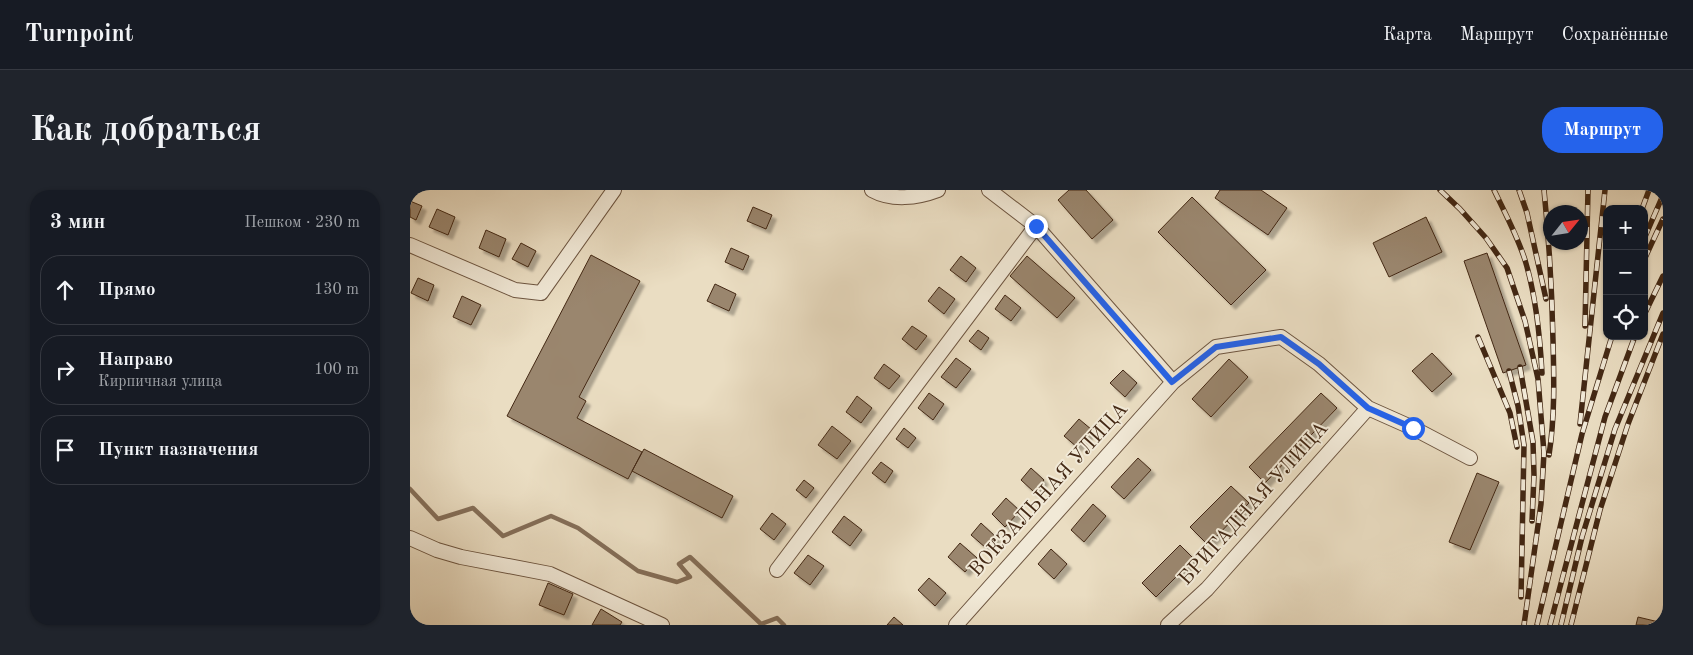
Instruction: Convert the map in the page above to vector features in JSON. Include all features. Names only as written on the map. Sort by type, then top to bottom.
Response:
[{"type":"street","points":[[410,244],[515,290],[541,293],[614,190]]},
{"type":"street","points":[[872,190],[894,197],[910,197],[923,196],[938,190]]},
{"type":"street","points":[[989,190],[1036,226],[1172,382]]},
{"type":"street","points":[[776,570],[1036,226]]},
{"type":"street","name":"ВОКЗАЛЬНАЯ УЛИЦА","points":[[956,625],[1172,382],[1216,347],[1281,337],[1319,364],[1368,408],[1413,428],[1470,458]]},
{"type":"street","name":"БРИГАДНАЯ УЛИЦА","points":[[1168,625],[1207,589],[1368,408]]},
{"type":"street","points":[[410,538],[437,550],[461,557],[550,574],[662,625]]},
{"type":"building","points":[[1069,190],[1086,190],[1113,220],[1092,239],[1058,200]]},
{"type":"building","points":[[1220,190],[1261,190],[1287,208],[1268,235],[1215,198]]},
{"type":"building","points":[[1192,197],[1266,270],[1231,305],[1158,232]]},
{"type":"building","points":[[410,201],[422,206],[416,220],[410,217]]},
{"type":"building","points":[[753,207],[772,215],[766,229],[747,221]]},
{"type":"building","points":[[437,209],[455,217],[448,235],[429,227]]},
{"type":"building","points":[[1426,217],[1442,252],[1389,277],[1373,243]]},
{"type":"building","points":[[486,230],[506,239],[499,257],[479,248]]},
{"type":"building","points":[[521,243],[536,251],[528,267],[512,259]]},
{"type":"building","points":[[731,248],[749,256],[743,270],[725,262]]},
{"type":"building","points":[[1487,253],[1526,365],[1503,373],[1464,261]]},
{"type":"building","points":[[591,255],[640,281],[579,397],[586,401],[577,418],[642,452],[628,479],[507,416]]},
{"type":"building","points":[[961,256],[976,268],[966,282],[950,270]]},
{"type":"building","points":[[1027,256],[1075,298],[1057,318],[1010,276]]},
{"type":"building","points":[[418,278],[434,285],[428,301],[411,293]]},
{"type":"building","points":[[715,284],[736,294],[729,311],[707,301]]},
{"type":"building","points":[[939,287],[955,299],[944,314],[928,301]]},
{"type":"building","points":[[1005,295],[1021,308],[1011,321],[995,309]]},
{"type":"building","points":[[462,296],[481,305],[471,325],[453,317]]},
{"type":"building","points":[[912,326],[927,336],[916,350],[902,339]]},
{"type":"building","points":[[978,330],[989,338],[981,350],[969,341]]},
{"type":"building","points":[[1432,353],[1452,374],[1432,392],[1412,371]]},
{"type":"building","points":[[956,358],[971,369],[956,388],[941,377]]},
{"type":"building","points":[[1229,359],[1248,377],[1211,417],[1192,399]]},
{"type":"building","points":[[884,364],[900,376],[889,389],[874,378]]},
{"type":"building","points":[[1123,370],[1137,383],[1125,397],[1110,383]]},
{"type":"building","points":[[929,393],[944,404],[933,420],[918,408]]},
{"type":"building","points":[[1321,393],[1337,408],[1265,483],[1249,467]]},
{"type":"building","points":[[857,396],[872,408],[861,423],[846,412]]},
{"type":"building","points":[[1079,419],[1092,430],[1077,447],[1064,436]]},
{"type":"building","points":[[832,426],[851,441],[837,459],[818,445]]},
{"type":"building","points":[[904,428],[916,438],[908,448],[896,439]]},
{"type":"building","points":[[644,449],[733,496],[722,518],[632,471]]},
{"type":"building","points":[[1138,458],[1151,470],[1124,499],[1111,487]]},
{"type":"building","points":[[881,462],[893,471],[885,483],[872,473]]},
{"type":"building","points":[[1031,468],[1044,480],[1034,492],[1021,480]]},
{"type":"building","points":[[1477,473],[1499,482],[1470,550],[1449,542]]},
{"type":"building","points":[[804,480],[814,488],[806,498],[796,490]]},
{"type":"building","points":[[1231,486],[1249,503],[1208,545],[1190,527]]},
{"type":"building","points":[[1006,498],[1020,511],[1005,527],[992,514]]},
{"type":"building","points":[[1093,504],[1106,516],[1084,542],[1071,530]]},
{"type":"building","points":[[772,513],[786,524],[774,540],[760,529]]},
{"type":"building","points":[[844,516],[862,530],[850,546],[832,532]]},
{"type":"building","points":[[981,523],[996,537],[986,548],[971,535]]},
{"type":"building","points":[[960,543],[977,558],[965,572],[948,557]]},
{"type":"building","points":[[1180,545],[1194,559],[1156,597],[1142,583]]},
{"type":"building","points":[[1051,549],[1067,564],[1054,579],[1038,564]]},
{"type":"building","points":[[808,555],[824,566],[810,585],[794,573]]},
{"type":"building","points":[[929,578],[946,593],[935,606],[918,590]]},
{"type":"building","points":[[548,583],[573,594],[564,615],[539,605]]},
{"type":"building","points":[[601,609],[622,622],[620,625],[592,625]]},
{"type":"building","points":[[894,617],[903,625],[887,625]]},
{"type":"building","points":[[1638,617],[1663,623],[1663,625],[1636,625]]},
{"type":"waterway","points":[[410,489],[438,519],[473,508],[503,536],[551,516],[578,528],[638,571],[677,582],[690,577],[679,564],[690,557],[761,624],[777,618],[784,625]]},
{"type":"railway","points":[[1440,190],[1486,238],[1507,268],[1525,321],[1538,379],[1544,453],[1541,504],[1524,625]]},
{"type":"railway","points":[[1494,190],[1511,224],[1529,274],[1537,316],[1542,373]]},
{"type":"railway","points":[[1519,190],[1527,213],[1546,299]]},
{"type":"railway","points":[[1544,190],[1551,284],[1554,369],[1549,455]]},
{"type":"railway","points":[[1585,326],[1588,190]]},
{"type":"railway","points":[[1580,424],[1605,190]]},
{"type":"railway","points":[[1643,205],[1649,190]]},
{"type":"railway","points":[[1648,230],[1663,195]]},
{"type":"railway","points":[[1648,251],[1663,219]]},
{"type":"railway","points":[[1648,307],[1663,276]]},
{"type":"railway","points":[[1561,625],[1582,537],[1615,429],[1663,313]]},
{"type":"railway","points":[[1571,625],[1600,510],[1628,424],[1663,334]]},
{"type":"railway","points":[[1478,337],[1510,413],[1517,447]]},
{"type":"railway","points":[[1537,625],[1582,434],[1611,340]]},
{"type":"railway","points":[[1550,625],[1605,417],[1634,340]]},
{"type":"railway","points":[[1520,367],[1533,442],[1532,521]]},
{"type":"railway","points":[[1509,371],[1518,406],[1524,445],[1521,597]]},
{"type":"route","points":[[1036,226],[1172,382],[1216,347],[1281,337],[1319,364],[1368,408],[1413,428]]}]
